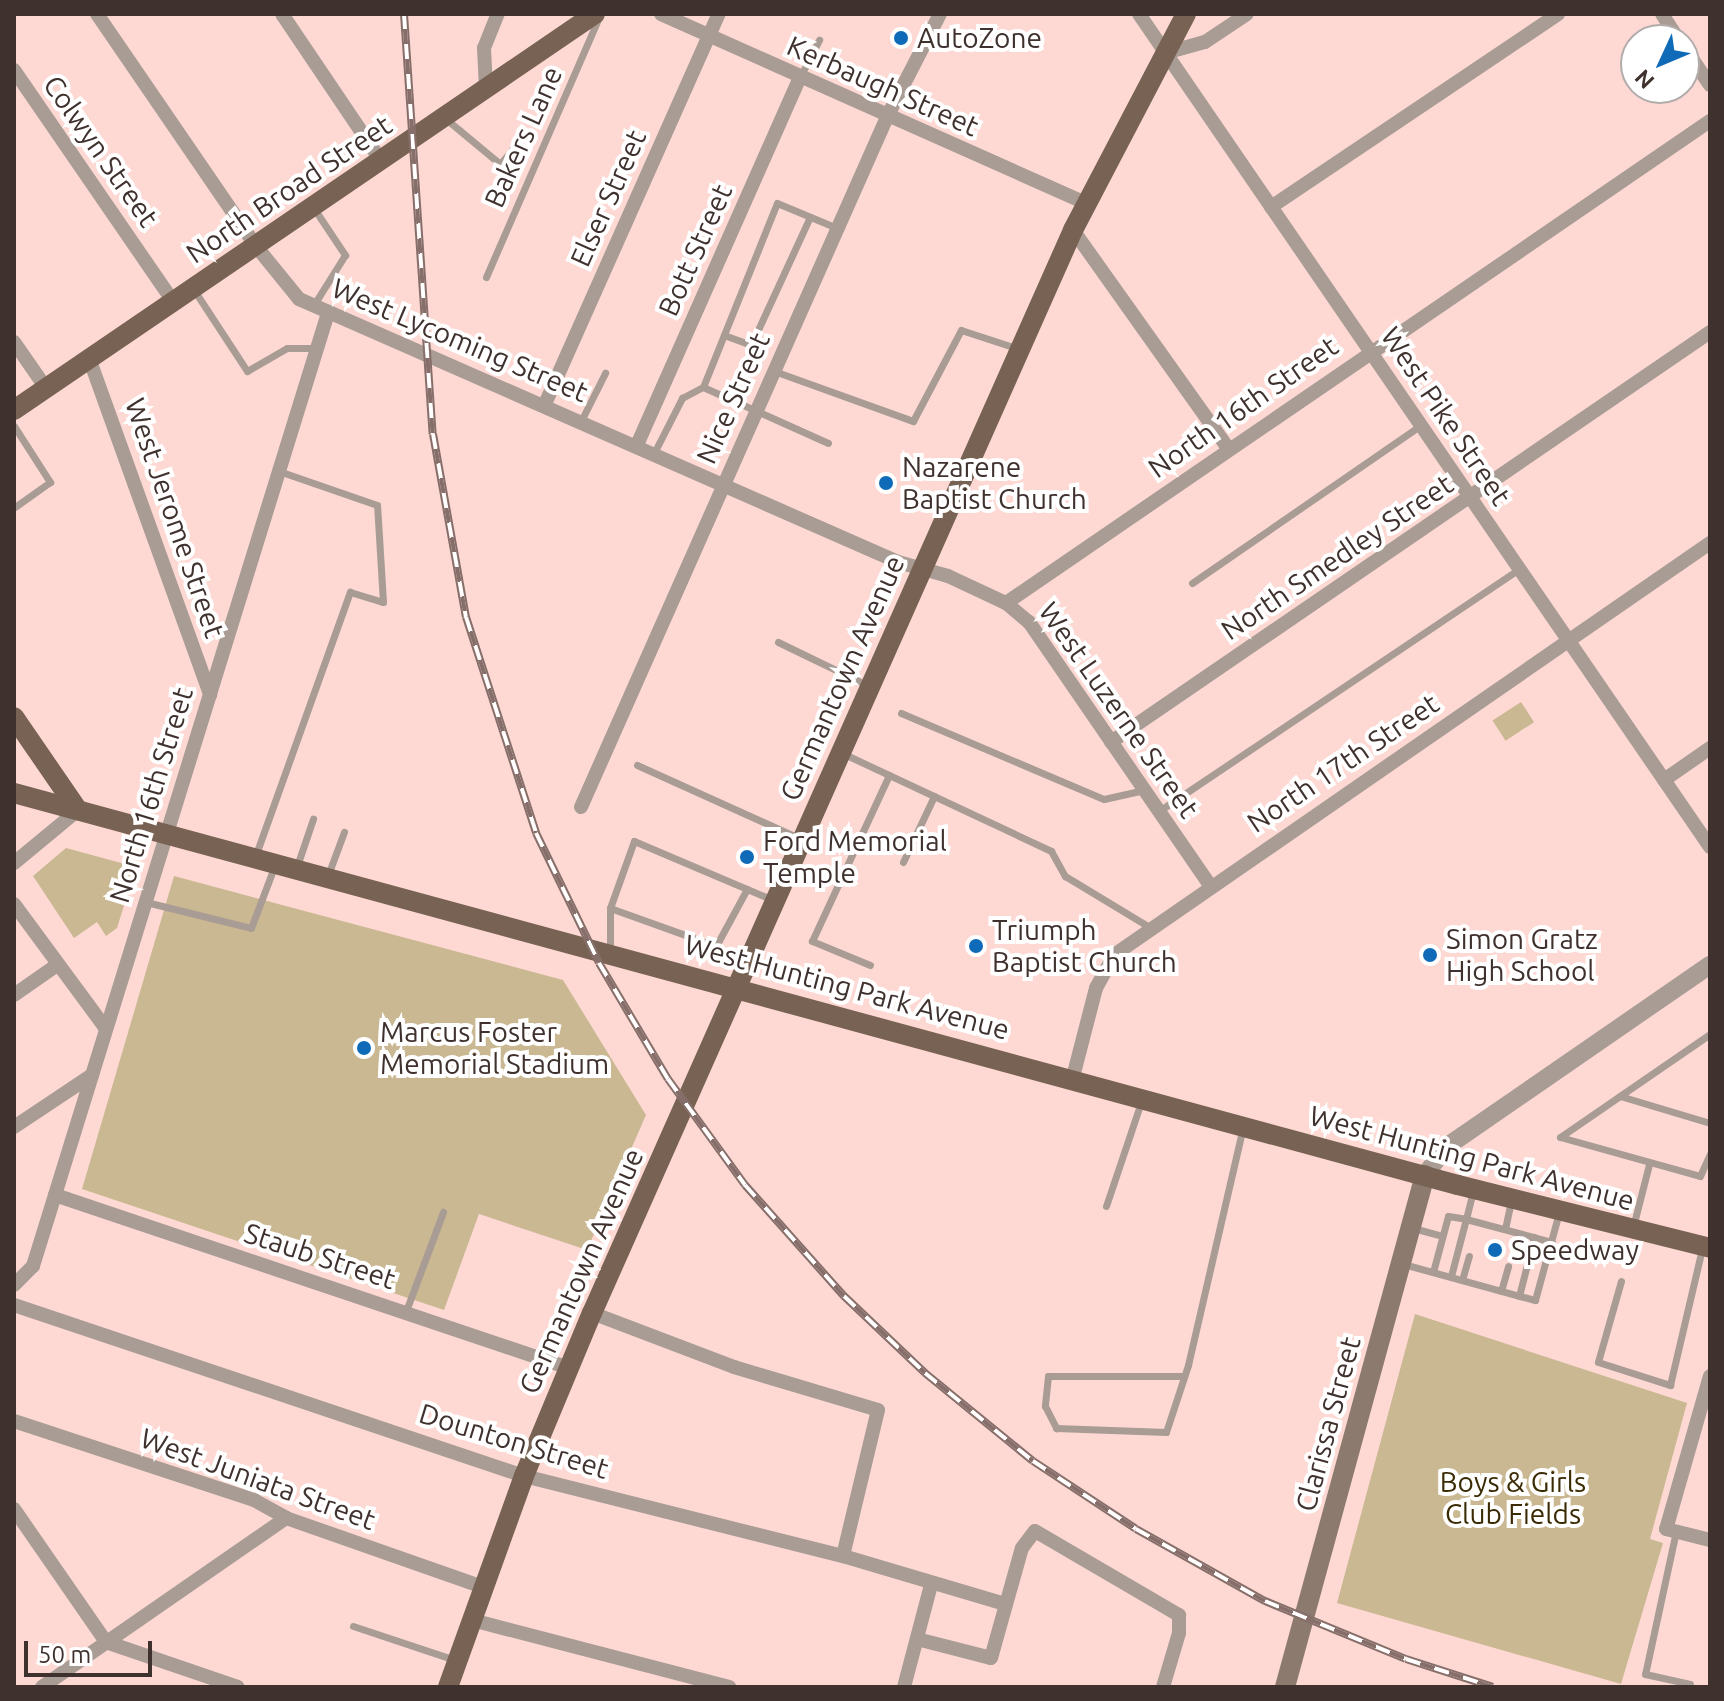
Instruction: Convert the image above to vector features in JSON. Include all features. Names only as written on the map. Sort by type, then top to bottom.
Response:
[{"type":"main road","name":"North Broad Street","points":[[14,410],[598,14]]},
{"type":"main road","name":"Germantown Avenue","points":[[448,1687],[524,1476],[592,1313],[801,839],[1073,230],[1186,14]]},
{"type":"main road","points":[[14,717],[78,810]]},
{"type":"main road","name":"West Hunting Park Avenue","points":[[14,793],[1073,1077],[1474,1189],[1706,1248]]},
{"type":"main road","name":"Clarissa Street","points":[[1285,1687],[1425,1175]]},
{"type":"street","name":"West Lycoming Street","points":[[97,14],[285,286],[313,306],[921,569]]},
{"type":"street","points":[[282,14],[383,160]]},
{"type":"street","points":[[486,89],[484,48],[498,14]]},
{"type":"street","name":"Kerbaugh Street","points":[[661,14],[1086,203]]},
{"type":"street","name":"Elser Street","points":[[545,404],[719,14]]},
{"type":"street","name":"Nice Street","points":[[581,807],[887,117],[940,14]]},
{"type":"street","name":"West Pike Street","points":[[1139,14],[1710,847]]},
{"type":"street","points":[[1165,53],[1205,42],[1247,14]]},
{"type":"street","points":[[1271,207],[1558,14]]},
{"type":"street","name":"Colwyn Street","points":[[14,70],[173,301]]},
{"type":"street","name":"Bott Street","points":[[637,445],[800,77]]},
{"type":"street","name":"North 16th Street","points":[[1006,603],[1228,448],[1710,121]]},
{"type":"street","points":[[1073,230],[1228,448]]},
{"type":"street","name":"North 16th Street","points":[[14,1285],[33,1266],[328,313]]},
{"type":"street","name":"North Smedley Street","points":[[1111,742],[1710,332]]},
{"type":"street","points":[[14,342],[46,388]]},
{"type":"street","name":"West Jerome Street","points":[[89,358],[210,695]]},
{"type":"street","name":"North 17th Street","points":[[1073,1077],[1105,965],[1211,887],[1710,543]]},
{"type":"street","name":"West Luzerne Street","points":[[921,569],[1006,603],[1029,622],[1211,887]]},
{"type":"street","points":[[1664,780],[1710,748]]},
{"type":"street","points":[[14,862],[78,810]]},
{"type":"street","points":[[14,904],[106,1029]]},
{"type":"street","points":[[14,995],[57,965]]},
{"type":"street","points":[[1425,1175],[1446,1147],[1710,965]]},
{"type":"street","points":[[14,1127],[92,1075]]},
{"type":"street","name":"Staub Street","points":[[55,1195],[569,1368]]},
{"type":"street","name":"Dounton Street","points":[[14,1305],[524,1476],[843,1556],[931,1585],[1005,1604]]},
{"type":"street","points":[[592,1313],[734,1367],[878,1410],[843,1556]]},
{"type":"street","points":[[1710,1376],[1671,1530],[1710,1540]]},
{"type":"street","name":"West Juniata Street","points":[[14,1421],[254,1500],[286,1518],[483,1587]]},
{"type":"street","points":[[14,1509],[106,1642],[238,1687]]},
{"type":"street","points":[[42,1687],[286,1518]]},
{"type":"street","points":[[917,1639],[991,1658],[1022,1548],[1035,1531],[1179,1615],[1179,1633],[1163,1687]]},
{"type":"street","points":[[904,1687],[931,1585]]},
{"type":"street","points":[[472,1620],[729,1687]]},
{"type":"lane","name":"Bakers Lane","points":[[486,277],[598,14]]},
{"type":"lane","points":[[800,77],[819,40]]},
{"type":"lane","points":[[437,123],[500,164],[524,135]]},
{"type":"lane","points":[[654,453],[682,398],[703,387],[777,203],[837,228]]},
{"type":"lane","points":[[312,207],[345,255],[313,306]]},
{"type":"lane","points":[[724,335],[751,345],[810,217]]},
{"type":"lane","points":[[193,288],[247,371],[287,348],[318,348]]},
{"type":"lane","points":[[774,371],[913,421],[961,330],[1019,349]]},
{"type":"lane","points":[[581,421],[605,373]]},
{"type":"lane","points":[[703,387],[828,443]]},
{"type":"lane","points":[[1192,583],[1421,425]]},
{"type":"lane","points":[[14,426],[50,482],[15,507]]},
{"type":"lane","points":[[255,857],[350,592],[383,602],[377,505],[279,471]]},
{"type":"lane","points":[[1159,811],[1519,569]]},
{"type":"lane","points":[[778,642],[869,686]]},
{"type":"lane","points":[[901,713],[1104,799],[1144,790]]},
{"type":"lane","points":[[840,752],[1051,851],[1065,876],[1153,929]]},
{"type":"lane","points":[[637,765],[801,839]]},
{"type":"lane","points":[[870,965],[812,941],[889,775]]},
{"type":"lane","points":[[903,862],[934,796]]},
{"type":"lane","points":[[296,869],[313,819]]},
{"type":"lane","points":[[328,877],[344,832]]},
{"type":"lane","points":[[610,952],[610,908],[634,841],[774,901]]},
{"type":"lane","points":[[146,902],[251,928],[275,863]]},
{"type":"lane","points":[[610,908],[716,946],[747,889]]},
{"type":"lane","points":[[1710,1034],[1560,1137],[1700,1176],[1710,1154]]},
{"type":"lane","points":[[1106,1206],[1143,1096]]},
{"type":"lane","points":[[1620,1096],[1710,1123]]},
{"type":"lane","points":[[1184,1376],[1048,1376],[1045,1406],[1056,1428],[1166,1432],[1184,1376],[1244,1125]]},
{"type":"lane","points":[[1632,1229],[1649,1164]]},
{"type":"lane","points":[[1451,1276],[1474,1189]]},
{"type":"lane","points":[[1505,1229],[1512,1199]]},
{"type":"lane","points":[[1401,1263],[1535,1300],[1559,1211]]},
{"type":"lane","points":[[406,1311],[443,1212]]},
{"type":"lane","points":[[1433,1272],[1448,1216],[1466,1219],[1476,1226],[1505,1229],[1516,1236],[1552,1242]]},
{"type":"lane","points":[[1411,1227],[1442,1236]]},
{"type":"lane","points":[[1519,1296],[1534,1237]]},
{"type":"lane","points":[[1621,1281],[1598,1362],[1670,1385],[1706,1248]]},
{"type":"lane","points":[[1462,1280],[1469,1256]]},
{"type":"lane","points":[[1501,1291],[1508,1266]]},
{"type":"lane","points":[[1671,1530],[1645,1674],[1690,1684]]},
{"type":"lane","points":[[353,1626],[457,1661]]},
{"type":"green space","points":[[1521,702],[1534,722],[1506,741],[1492,721]]},
{"type":"green space","points":[[66,848],[136,867],[117,928],[106,936],[97,922],[74,938],[33,876]]},
{"type":"green space","name":"Marcus Foster Memorial Stadium","points":[[174,876],[563,980],[646,1115],[587,1250],[479,1214],[444,1310],[82,1189]]},
{"type":"green space","name":"Boys & Girls Club Fields","points":[[1415,1314],[1687,1403],[1650,1539],[1663,1543],[1621,1684],[1337,1603]]},
{"type":"railway","points":[[404,14],[433,434],[466,617],[536,833],[599,963],[668,1079],[745,1185],[844,1296],[925,1373],[1033,1461],[1136,1529],[1265,1601],[1406,1659],[1493,1687]]},
{"type":"place","name":"AutoZone","points":[[901,38]]},
{"type":"place","name":"Nazarene Baptist Church","points":[[886,483]]},
{"type":"place","name":"Ford Memorial Temple","points":[[747,857]]},
{"type":"place","name":"Triumph Baptist Church","points":[[976,946]]},
{"type":"place","name":"Simon Gratz High School","points":[[1430,955]]},
{"type":"place","name":"Marcus Foster Memorial Stadium","points":[[364,1048]]},
{"type":"place","name":"Speedway","points":[[1495,1250]]}]
